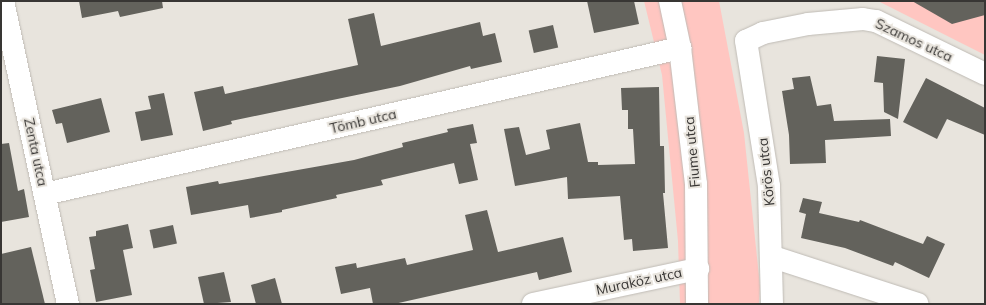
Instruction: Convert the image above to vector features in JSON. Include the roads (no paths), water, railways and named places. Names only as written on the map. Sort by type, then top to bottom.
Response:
[{"type":"street","name":"Zenta utca","points":[[3,1],[68,304]]},
{"type":"street","name":"Fiume utca","points":[[670,1],[680,48],[696,184],[698,269],[697,304]]},
{"type":"street","name":"Szamos utca","points":[[746,41],[763,33],[808,24],[863,19],[876,21],[985,74]]},
{"type":"street","name":"Körös utca","points":[[746,41],[764,142],[773,257],[772,304]]},
{"type":"street","name":"Tömb utca","points":[[45,194],[680,48]]},
{"type":"street","points":[[773,257],[918,304]]},
{"type":"street","name":"Muraköz utca","points":[[533,304],[698,269]]}]
